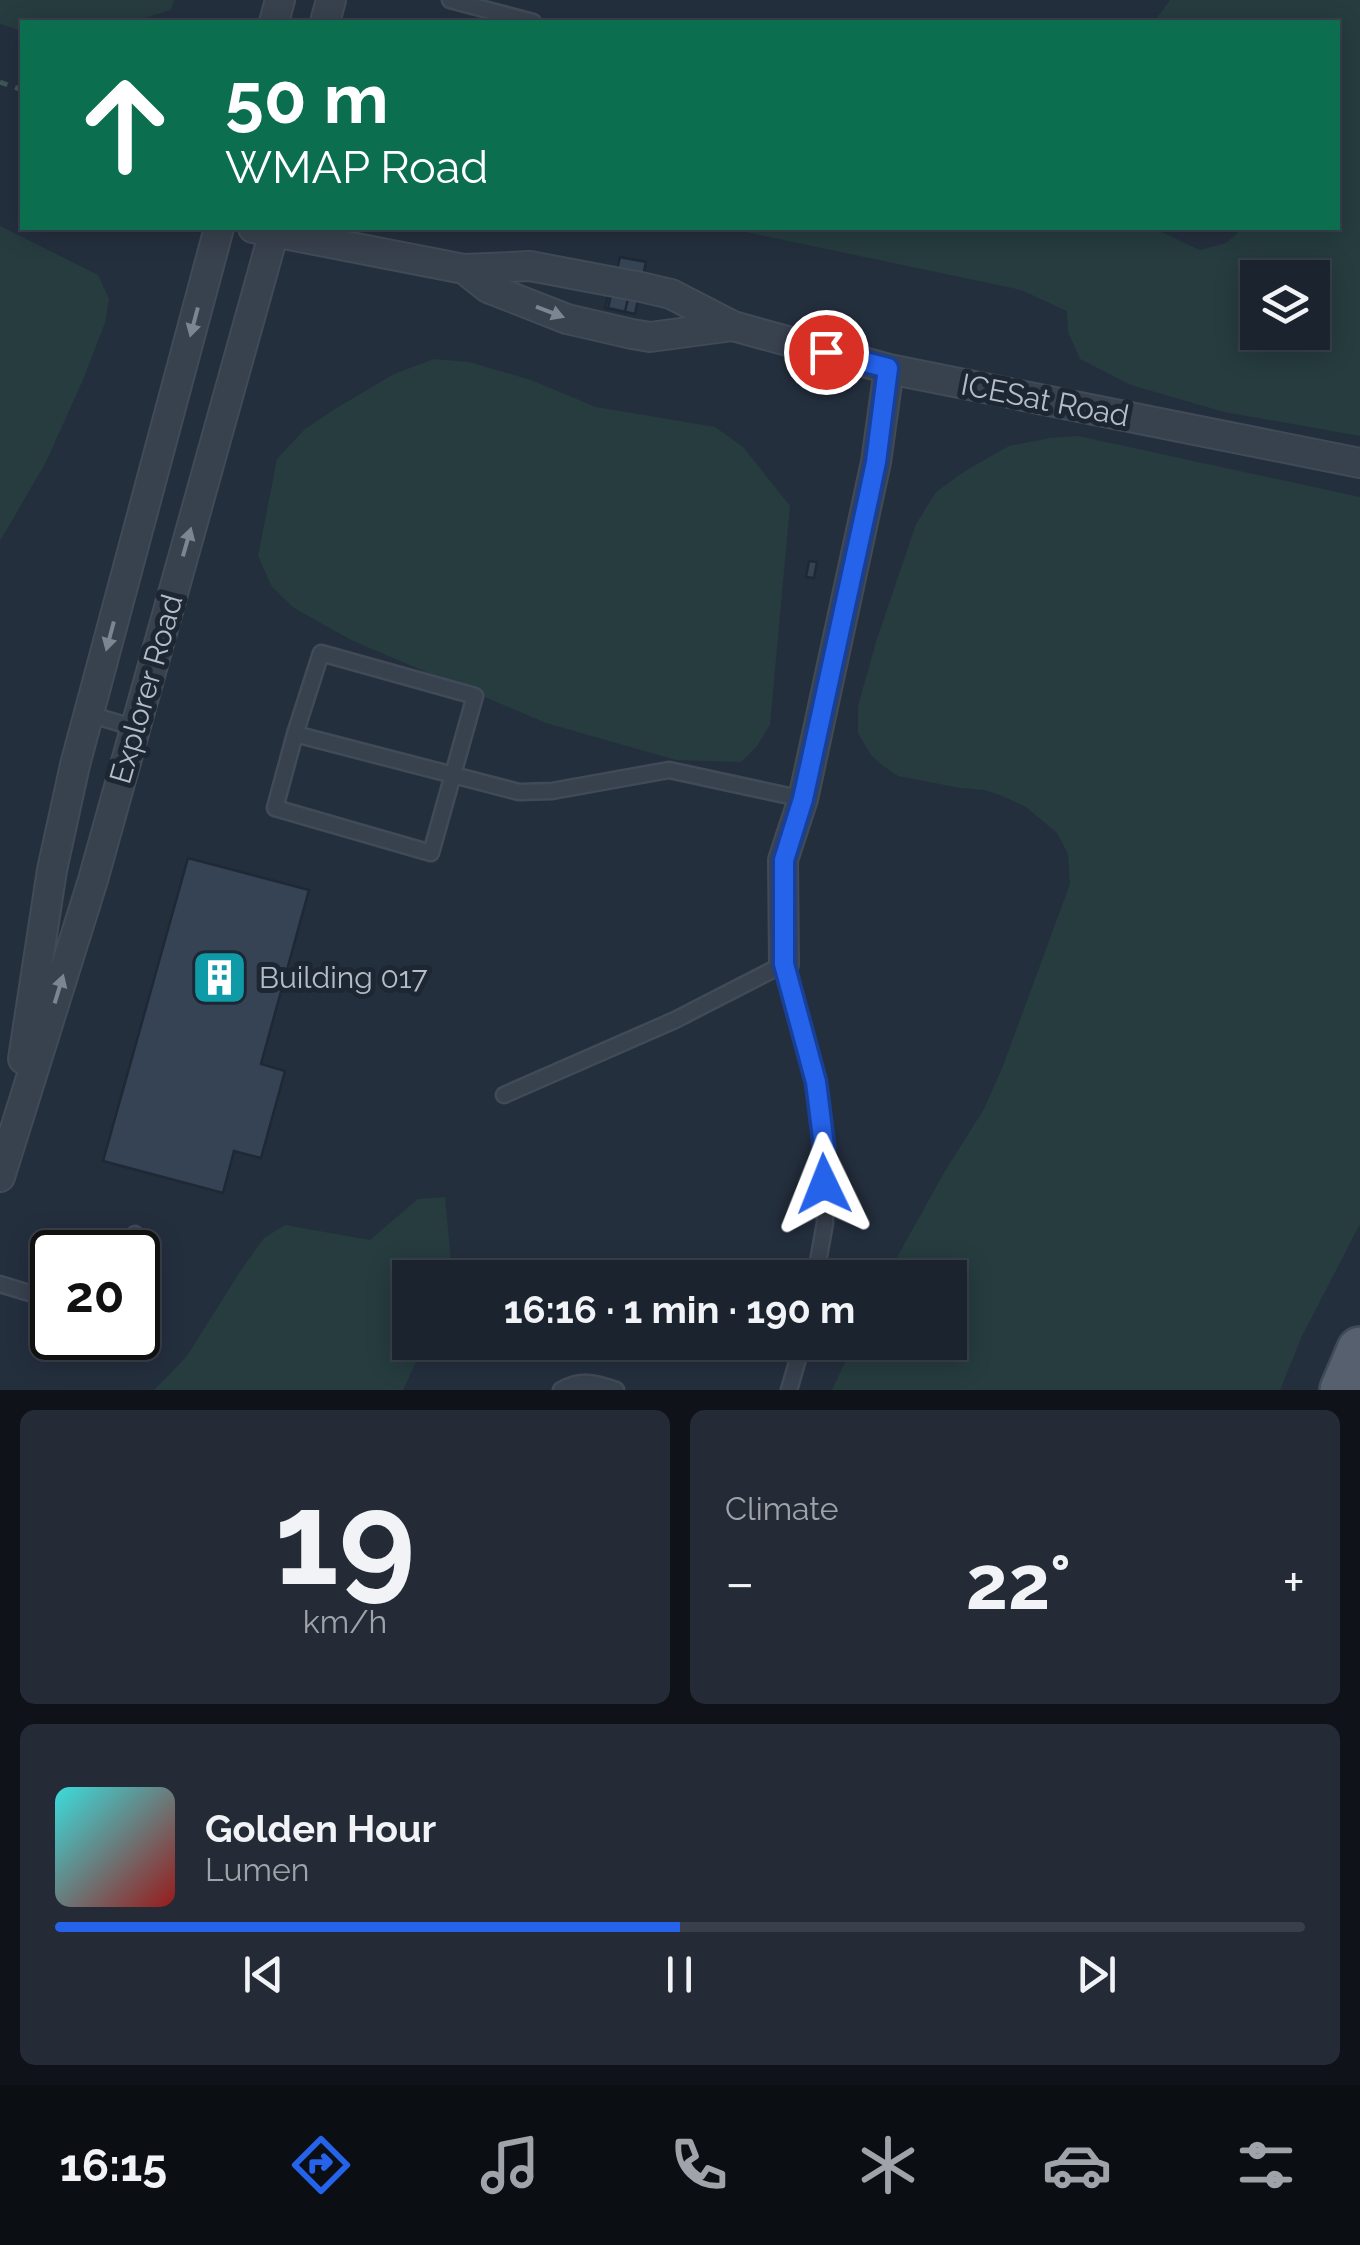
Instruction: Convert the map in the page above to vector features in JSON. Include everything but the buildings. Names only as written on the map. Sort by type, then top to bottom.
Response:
[{"type":"main road","points":[[1343,1390],[1360,1350]]},
{"type":"street","name":"Explorer Road","points":[[8,1149],[52,870],[89,714],[218,230]]},
{"type":"street","name":"Explorer Road","points":[[0,1177],[93,880],[267,230]]},
{"type":"street","name":"ICESat Road","points":[[272,230],[464,269],[530,266],[671,294],[733,326],[888,368],[1360,463]]},
{"type":"street","name":"ICESat Road","points":[[464,269],[488,288],[567,319],[632,334],[650,337],[733,326]]},
{"type":"street","points":[[784,964],[784,860],[803,799],[876,462],[888,368]]},
{"type":"lane","points":[[450,0],[525,20]]},
{"type":"lane","points":[[321,653],[475,696],[430,852],[275,808],[295,734],[321,653]]},
{"type":"lane","points":[[89,714],[135,728]]},
{"type":"lane","points":[[295,734],[518,792],[552,791],[669,770],[803,799]]},
{"type":"lane","points":[[504,1096],[675,1020],[784,964],[816,1082],[824,1146],[825,1223],[818,1260]]},
{"type":"lane","points":[[0,1284],[30,1293]]},
{"type":"lane","points":[[789,1390],[798,1360]]},
{"type":"lane","points":[[561,1390],[574,1383],[593,1382],[616,1390]]},
{"type":"green space","points":[[0,0],[174,0],[171,10],[138,20],[20,20],[20,30],[0,24]]},
{"type":"green space","points":[[1170,0],[1360,0],[1360,436],[1224,412],[1131,385],[1080,359],[1068,332],[1067,311],[1021,290],[736,230],[1157,230],[1200,250],[1226,243],[1241,230],[1340,230],[1340,20],[1155,20]]},
{"type":"green space","points":[[0,226],[98,275],[109,299],[105,323],[46,462],[0,541]]},
{"type":"green space","points":[[434,359],[469,362],[531,380],[596,407],[715,427],[743,447],[790,506],[770,725],[741,762],[676,760],[546,723],[351,640],[294,608],[272,587],[258,556],[277,459],[305,429],[338,407],[394,374]]},
{"type":"green space","points":[[1078,436],[1360,497],[1360,1224],[1302,1336],[1280,1390],[832,1390],[846,1360],[967,1360],[967,1260],[895,1260],[984,1109],[1070,884],[1068,854],[1057,833],[1026,807],[1000,795],[898,776],[871,755],[858,733],[858,706],[916,524],[936,492],[1009,446]]},
{"type":"green space","points":[[445,1197],[451,1260],[392,1260],[392,1360],[417,1360],[403,1390],[154,1390],[187,1356],[264,1238],[285,1225],[370,1240],[418,1199]]},
{"type":"place","name":"Building 017","points":[[220,977]]},
{"type":"route","points":[[824,1184],[816,1082],[784,964],[784,860],[803,799],[868,500],[888,368],[826,352]]}]
